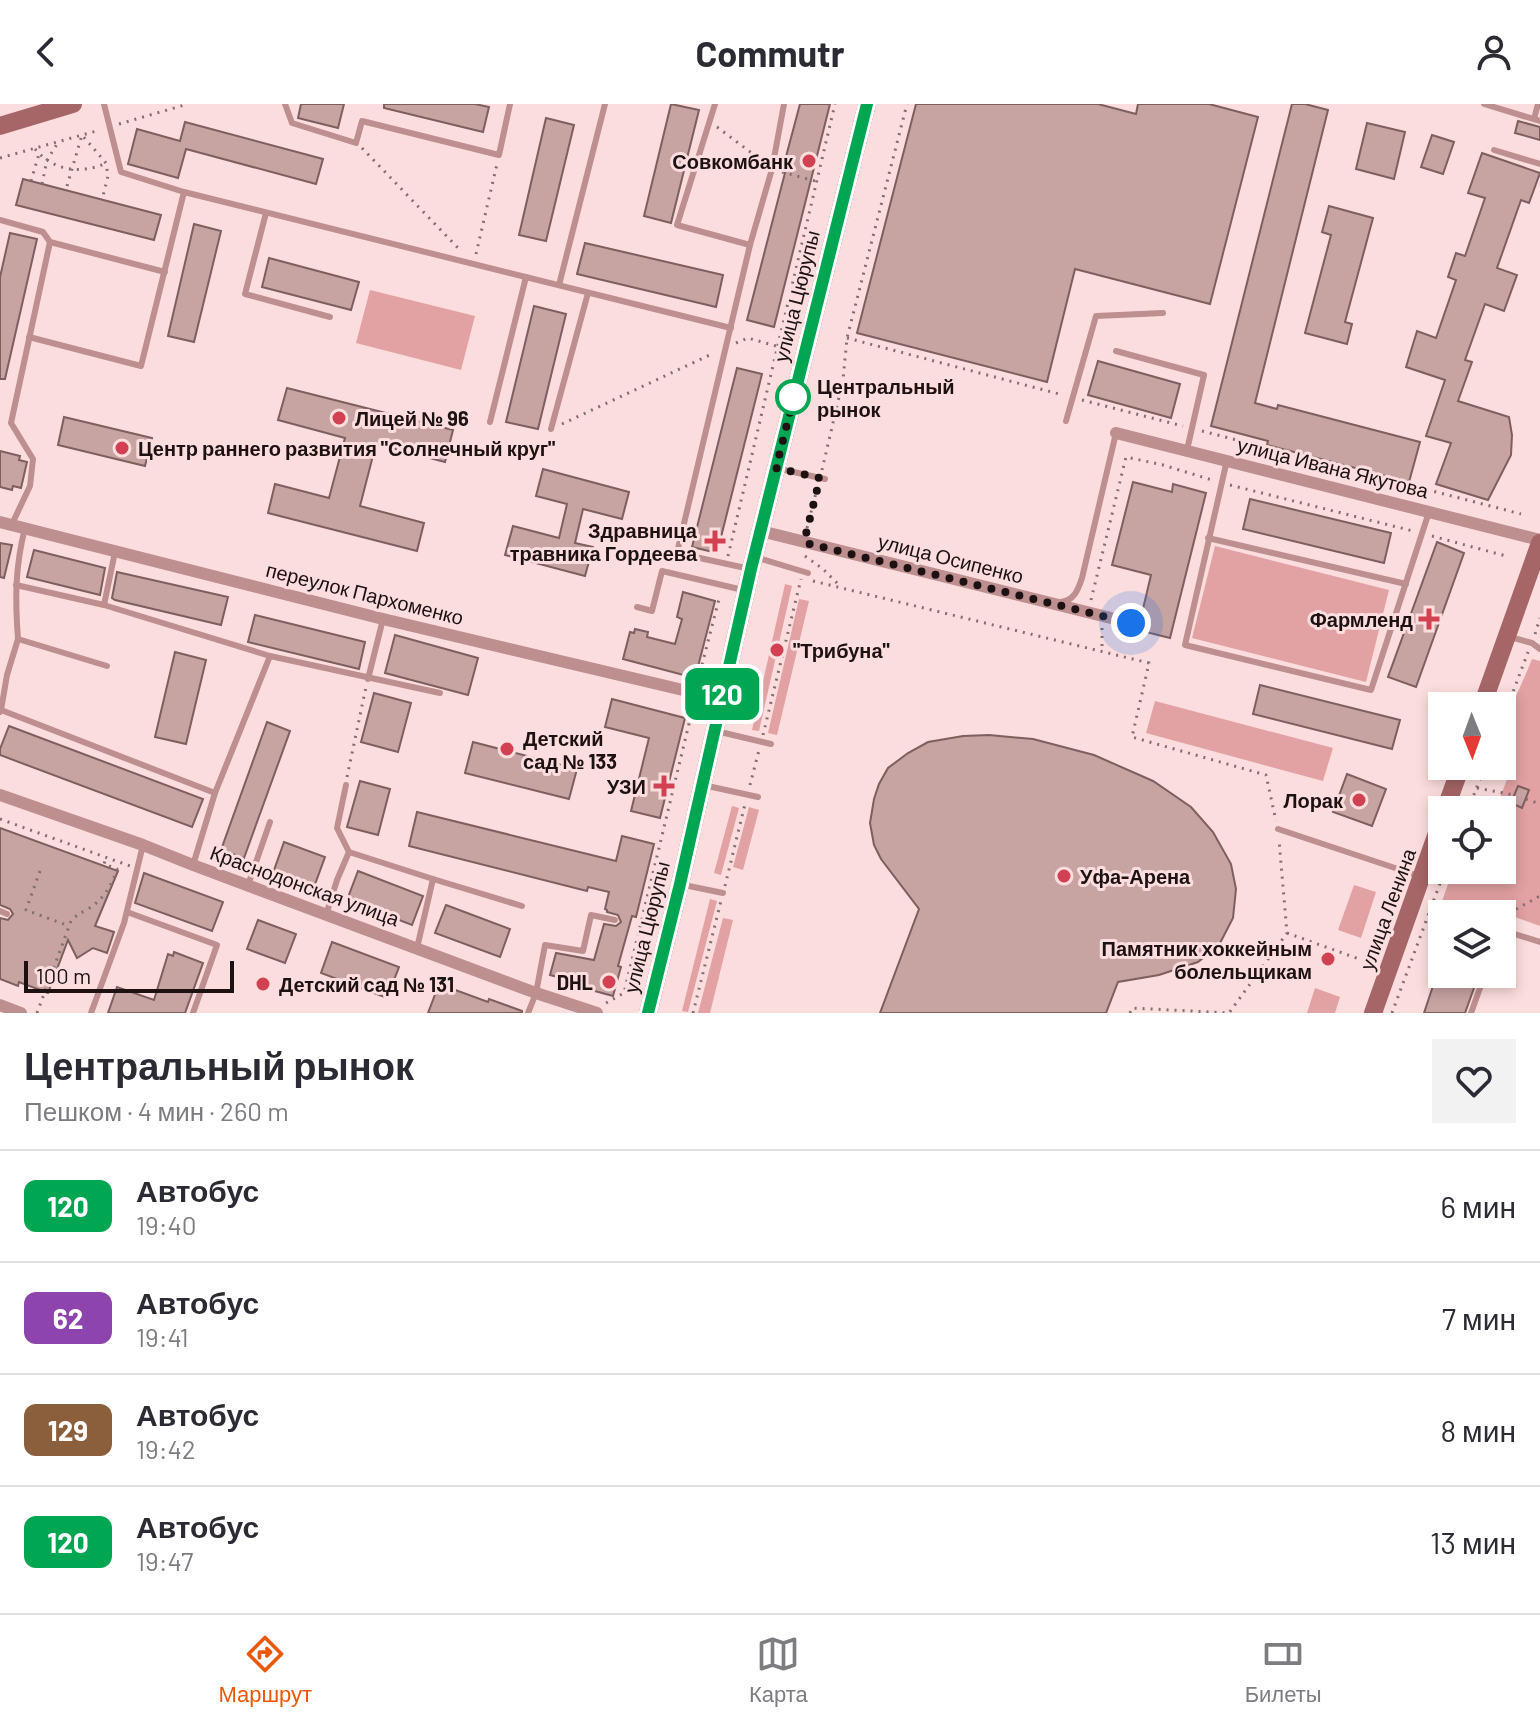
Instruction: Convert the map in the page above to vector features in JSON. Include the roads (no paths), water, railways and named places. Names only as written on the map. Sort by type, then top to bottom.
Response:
[{"type":"main road","points":[[0,126],[73,104]]},
{"type":"main road","name":"улица Цюрупы","points":[[648,1013],[753,563],[867,104]]},
{"type":"main road","points":[[1487,692],[1540,542]]},
{"type":"main road","name":"улица Ленина","points":[[1373,1013],[1428,860]]},
{"type":"street","name":"улица Ивана Якутова","points":[[1116,433],[1540,542]]},
{"type":"street","name":"переулок Пархоменко","points":[[6,524],[383,619],[721,699]]},
{"type":"street","name":"улица Осипенко","points":[[761,531],[1131,623]]},
{"type":"street","name":"Краснодонская улица","points":[[0,795],[597,1013]]},
{"type":"street","points":[[0,1005],[21,1013]]},
{"type":"lane","points":[[104,104],[121,172],[266,213],[731,328]]},
{"type":"lane","points":[[285,104],[292,123],[356,143],[362,121],[499,155],[510,104]]},
{"type":"lane","points":[[559,285],[605,104]]},
{"type":"lane","points":[[715,104],[677,225],[750,245]]},
{"type":"lane","points":[[784,104],[772,169],[750,245],[677,553],[804,573]]},
{"type":"lane","points":[[1484,104],[1537,120],[1538,104]]},
{"type":"lane","points":[[1494,150],[1540,164]]},
{"type":"lane","points":[[29,337],[141,366],[184,192]]},
{"type":"lane","points":[[266,213],[245,294],[330,317]]},
{"type":"lane","points":[[0,220],[43,232],[50,242],[165,272]]},
{"type":"lane","points":[[6,524],[30,486],[33,459],[11,423],[50,242]]},
{"type":"lane","points":[[490,422],[526,277]]},
{"type":"lane","points":[[551,429],[588,293]]},
{"type":"lane","points":[[1066,421],[1096,316],[1163,313]]},
{"type":"lane","points":[[1116,351],[1204,375],[1187,450]]},
{"type":"lane","points":[[1048,603],[1067,601],[1077,594],[1116,433]]},
{"type":"lane","points":[[1227,460],[1185,645],[1371,690],[1429,512]]},
{"type":"lane","points":[[776,468],[822,479]]},
{"type":"lane","points":[[25,528],[18,555],[15,600],[18,639],[0,711],[215,793]]},
{"type":"lane","points":[[1208,538],[1406,584]]},
{"type":"lane","points":[[104,605],[115,552]]},
{"type":"lane","points":[[637,607],[652,611],[662,571],[747,591]]},
{"type":"lane","points":[[16,585],[104,605],[270,656],[440,693]]},
{"type":"lane","points":[[368,679],[383,619]]},
{"type":"lane","points":[[1507,636],[1532,643],[1540,649]]},
{"type":"lane","points":[[18,639],[107,666]]},
{"type":"lane","points":[[193,865],[215,793],[270,656]]},
{"type":"lane","points":[[714,730],[771,744]]},
{"type":"lane","points":[[346,785],[337,828],[349,852],[522,906]]},
{"type":"lane","points":[[703,785],[758,797]]},
{"type":"lane","points":[[248,885],[270,822]]},
{"type":"lane","points":[[1278,829],[1422,877]]},
{"type":"lane","points":[[91,1013],[127,912],[143,845]]},
{"type":"lane","points":[[326,915],[349,852]]},
{"type":"lane","points":[[417,948],[433,879]]},
{"type":"lane","points":[[680,884],[723,893]]},
{"type":"lane","points":[[127,912],[217,945],[193,1013]]},
{"type":"lane","points":[[528,1013],[536,993],[545,945],[583,951],[591,915],[615,920]]},
{"type":"lane","points":[[1516,934],[1540,942]]},
{"type":"lane","points":[[1471,1013],[1480,988]]},
{"type":"place","name":"Совкомбанк","points":[[809,161]]},
{"type":"place","name":"Центральный рынок","points":[[793,397]]},
{"type":"place","name":"Лицей № 96","points":[[339,418]]},
{"type":"place","name":"Центр раннего развития \"Солнечный круг\"","points":[[122,448]]},
{"type":"place","name":"Здравница травника Гордеева","points":[[715,541]]},
{"type":"place","name":"Фармленд","points":[[1429,619]]},
{"type":"place","name":"\"Трибуна\"","points":[[777,650]]},
{"type":"place","name":"Детский сад № 133","points":[[507,749]]},
{"type":"place","name":"УЗИ","points":[[664,786]]},
{"type":"place","name":"Лорак","points":[[1359,800]]},
{"type":"place","name":"Уфа-Арена","points":[[1064,876]]},
{"type":"place","name":"Памятник хоккейным болельщикам","points":[[1328,959]]},
{"type":"place","name":"DHL","points":[[609,982]]},
{"type":"place","name":"Детский сад № 131","points":[[263,984]]}]
